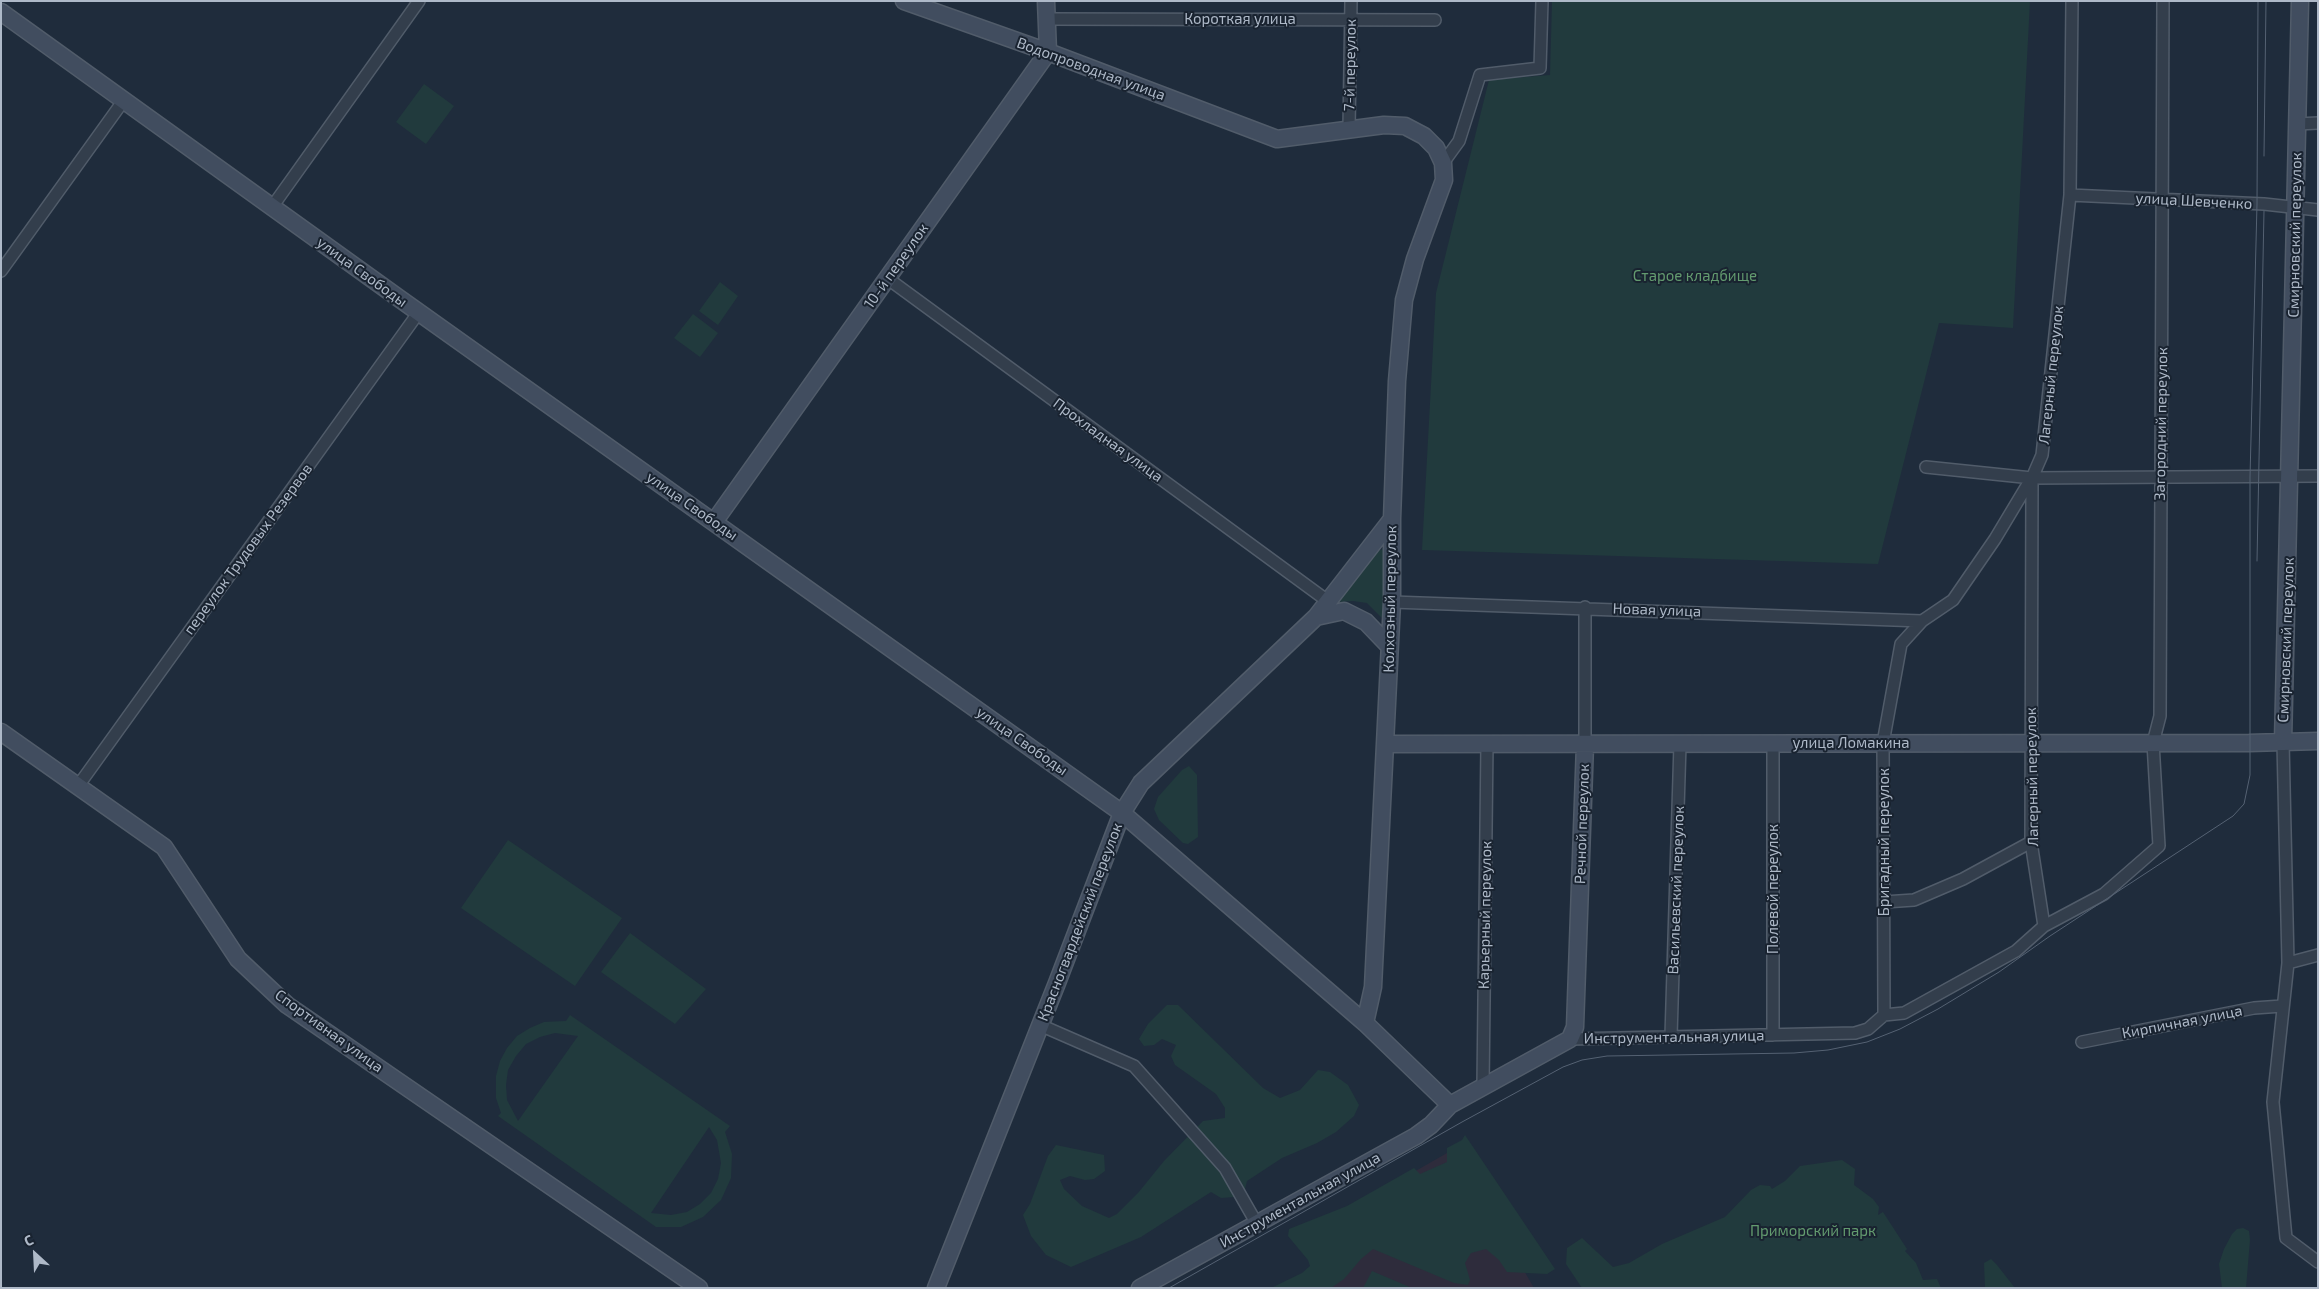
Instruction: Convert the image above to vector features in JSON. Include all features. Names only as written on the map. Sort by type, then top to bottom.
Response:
[{"type":"main road","points":[[2,12],[10,1]]},
{"type":"main road","name":"Водопроводная улица","points":[[904,1],[1048,52],[1276,139],[1349,129]]},
{"type":"main road","points":[[1046,1],[1048,52]]},
{"type":"main road","name":"Смирновский переулок","points":[[2283,742],[2300,1]]},
{"type":"main road","name":"улица Свободы","points":[[2,12],[272,207],[1122,813],[1365,1024],[1450,1105]]},
{"type":"main road","name":"10-й переулок","points":[[714,522],[1048,52]]},
{"type":"main road","points":[[1349,129],[1384,125],[1405,126],[1424,136],[1436,148],[1443,163]]},
{"type":"main road","name":"Колхозный переулок","points":[[1365,1024],[1373,987],[1392,602],[1392,519],[1397,381],[1404,300],[1415,260],[1444,180],[1443,163]]},
{"type":"main road","name":"Красногвардейский переулок","points":[[936,1288],[1122,813],[1141,783],[1316,617],[1392,519]]},
{"type":"main road","points":[[1316,617],[1344,612],[1366,622],[1390,646]]},
{"type":"main road","name":"Спортивная улица","points":[[1,732],[164,847],[238,959],[287,1005],[699,1288]]},
{"type":"main road","name":"улица Ломакина","points":[[1385,744],[2318,741]]},
{"type":"main road","name":"Речной переулок","points":[[1570,1039],[1575,1027],[1585,744]]},
{"type":"main road","name":"Инструментальная улица","points":[[1140,1288],[1416,1136],[1431,1125],[1450,1105],[1570,1039]]},
{"type":"street","points":[[272,207],[419,1]]},
{"type":"street","name":"7-й переулок","points":[[1349,129],[1351,1]]},
{"type":"street","points":[[1443,163],[1459,142],[1480,75],[1540,68],[1542,1]]},
{"type":"street","name":"Лагерный переулок","points":[[2044,926],[2031,842],[2032,478],[2042,455],[2070,195],[2072,1]]},
{"type":"street","name":"Загородний переулок","points":[[2159,846],[2153,743],[2160,716],[2163,200],[2162,1]]},
{"type":"street","name":"Короткая улица","points":[[1046,19],[1435,20]]},
{"type":"street","points":[[1,270],[124,100]]},
{"type":"street","points":[[2297,124],[2318,123]]},
{"type":"street","name":"улица Шевченко","points":[[2070,195],[2264,204],[2318,210]]},
{"type":"street","name":"Прохладная улица","points":[[887,278],[1329,602]]},
{"type":"street","name":"переулок Трудовых Резервов","points":[[78,786],[419,312]]},
{"type":"street","points":[[1926,467],[2032,478],[2318,476]]},
{"type":"street","name":"Бригадный переулок","points":[[1884,1015],[1883,743],[1901,644],[1922,621],[1953,600],[2032,478]]},
{"type":"street","name":"Новая улица","points":[[1392,602],[1922,621]]},
{"type":"street","name":"Речной переулок","points":[[1585,608],[1585,744]]},
{"type":"street","name":"Смирновский переулок","points":[[2283,742],[2288,964],[2273,1102],[2286,1238],[2318,1262]]},
{"type":"street","name":"Полевой переулок","points":[[1773,743],[1773,1035]]},
{"type":"street","name":"Карьерный переулок","points":[[1483,1086],[1487,744]]},
{"type":"street","name":"Васильевский переулок","points":[[1672,1036],[1680,744]]},
{"type":"street","points":[[1884,902],[1914,900],[1963,879],[2031,842]]},
{"type":"street","name":"Инструментальная улица","points":[[1570,1039],[1855,1033],[1868,1029],[1884,1015],[1904,1013],[1964,982],[2016,951],[2044,926],[2104,894],[2159,846]]},
{"type":"street","points":[[2288,964],[2318,955]]},
{"type":"street","name":"Кирпичная улица","points":[[2082,1042],[2254,1008],[2282,1006]]},
{"type":"street","points":[[1040,1025],[1134,1066],[1225,1168],[1256,1224]]},
{"type":"shaded area","points":[[1454,1149],[1534,1288],[1328,1288],[1349,1209]]},
{"type":"green space","name":"Старое кладбище","points":[[1552,1],[2030,1],[2013,328],[1939,323],[1878,564],[1422,550],[1436,293],[1489,80],[1550,75]]},
{"type":"green space","points":[[424,84],[454,106],[426,144],[396,122]]},
{"type":"green space","points":[[720,282],[738,296],[718,325],[699,311]]},
{"type":"green space","points":[[693,314],[718,333],[700,357],[674,338]]},
{"type":"green space","points":[[1384,549],[1388,555],[1385,617],[1382,618],[1367,603],[1339,602],[1338,598],[1371,558]]},
{"type":"green space","points":[[1189,766],[1197,775],[1198,837],[1188,844],[1183,843],[1159,820],[1154,809],[1158,797],[1182,770]]},
{"type":"green space","points":[[508,840],[622,918],[575,986],[461,908]]},
{"type":"green space","points":[[630,933],[706,989],[675,1024],[601,972]]},
{"type":"green space","points":[[1167,1005],[1178,1005],[1263,1088],[1280,1098],[1300,1090],[1318,1070],[1330,1072],[1348,1085],[1359,1105],[1354,1116],[1336,1132],[1317,1143],[1282,1158],[1247,1181],[1245,1189],[1234,1197],[1221,1198],[1211,1192],[1141,1237],[1071,1267],[1046,1255],[1031,1236],[1023,1215],[1030,1204],[1048,1156],[1056,1145],[1104,1155],[1105,1171],[1094,1179],[1085,1180],[1070,1176],[1060,1180],[1064,1189],[1082,1206],[1109,1218],[1117,1214],[1138,1193],[1164,1161],[1203,1121],[1225,1118],[1225,1108],[1216,1094],[1175,1065],[1171,1056],[1176,1045],[1162,1039],[1154,1045],[1144,1046],[1139,1039],[1148,1024]]},
{"type":"green space","points":[[570,1015],[730,1126],[725,1132],[732,1154],[731,1178],[721,1200],[703,1217],[681,1227],[656,1227],[498,1116],[501,1113],[496,1098],[496,1076],[500,1061],[507,1048],[517,1036],[530,1028],[544,1022],[566,1021]],"holes":[[[555,1033],[578,1036],[518,1121],[507,1100],[508,1070],[526,1044],[540,1037]],[[709,1127],[717,1140],[721,1163],[718,1179],[711,1193],[700,1204],[687,1212],[671,1215],[651,1213]]]},
{"type":"green space","points":[[1465,1135],[1555,1269],[1547,1274],[1507,1272],[1499,1260],[1486,1249],[1471,1253],[1465,1263],[1470,1280],[1468,1285],[1454,1283],[1373,1249],[1361,1259],[1344,1279],[1331,1288],[1271,1288],[1302,1273],[1310,1266],[1308,1260],[1288,1236],[1289,1229],[1347,1206],[1414,1168],[1420,1174],[1447,1162],[1447,1148],[1462,1140]]},
{"type":"green space","name":"Приморский парк","points":[[1842,1160],[1855,1169],[1854,1185],[1873,1199],[1879,1207],[1878,1215],[1883,1212],[1907,1249],[1905,1251],[1916,1263],[1923,1280],[1937,1279],[1941,1288],[1582,1288],[1566,1264],[1567,1248],[1582,1238],[1613,1267],[1629,1263],[1662,1244],[1725,1217],[1751,1190],[1760,1185],[1770,1186],[1772,1189],[1785,1181],[1800,1166]]},
{"type":"green space","points":[[2243,1228],[2249,1231],[2250,1240],[2246,1288],[2222,1288],[2219,1264],[2224,1249],[2232,1234],[2237,1229]]},
{"type":"green space","points":[[1991,1259],[2015,1288],[1985,1288],[1984,1263]]},
{"type":"green space","points":[[1372,1271],[1412,1288],[1363,1288]]},
{"type":"tram line","points":[[1169,1288],[1462,1122],[1563,1067],[1582,1060],[1607,1056],[1794,1053],[1828,1050],[1867,1042],[1900,1029],[1938,1009],[1999,972],[2050,936],[2233,816],[2244,804],[2250,775],[2250,477],[2257,204],[2258,1]]},
{"type":"tram line","points":[[2264,156],[2266,1]]},
{"type":"tram line","points":[[2257,561],[2264,211]]}]
